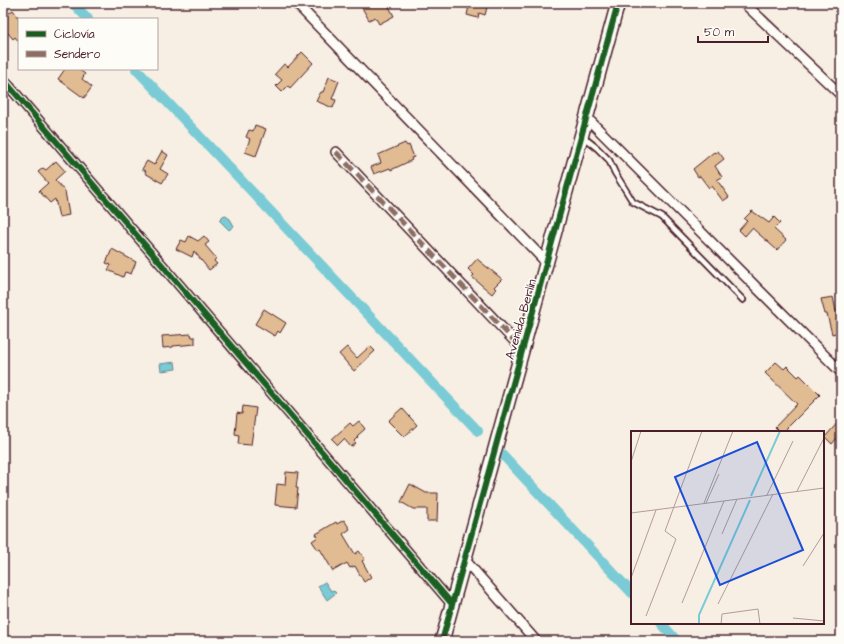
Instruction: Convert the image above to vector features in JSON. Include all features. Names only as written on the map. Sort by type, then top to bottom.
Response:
[{"type":"street","points":[[296,3],[547,263]]},
{"type":"street","name":"Avenida Berlín","points":[[442,641],[618,3]]},
{"type":"street","points":[[744,3],[841,95]]},
{"type":"street","points":[[3,79],[452,604]]},
{"type":"street","points":[[586,117],[841,372]]},
{"type":"street","points":[[336,152],[522,349]]},
{"type":"street","points":[[464,559],[536,641]]},
{"type":"lane","points":[[581,136],[597,148],[608,160],[632,202],[662,217],[743,300]]},
{"type":"water","points":[[224,215],[230,219],[234,226],[229,230],[219,220]]},
{"type":"water","points":[[175,362],[176,369],[161,371],[160,364]]},
{"type":"water","points":[[325,582],[331,591],[333,590],[336,593],[327,600],[318,586]]},
{"type":"building","points":[[366,3],[387,3],[394,16],[379,24],[375,17],[369,20],[361,6]]},
{"type":"building","points":[[472,3],[488,3],[485,15],[479,13],[478,18],[467,15],[469,6],[471,6]]},
{"type":"building","points":[[3,9],[8,14],[13,10],[19,18],[18,41],[15,37],[13,39],[8,33],[3,37]]},
{"type":"building","points":[[302,52],[313,63],[290,88],[288,86],[282,92],[276,86],[282,80],[275,74],[284,64],[288,67]]},
{"type":"building","points":[[64,70],[79,70],[85,74],[82,79],[92,87],[84,98],[58,79]]},
{"type":"building","points":[[329,77],[339,81],[332,99],[336,100],[333,108],[316,101],[321,92],[323,92]]},
{"type":"building","points":[[255,125],[266,129],[256,156],[245,152],[250,139],[246,137],[249,130],[253,131]]},
{"type":"building","points":[[405,143],[407,146],[409,145],[414,157],[411,158],[412,160],[391,170],[390,168],[374,174],[371,167],[381,163],[378,155]]},
{"type":"building","points":[[162,151],[168,155],[160,169],[168,174],[162,183],[145,173],[146,171],[142,169],[147,161],[154,165]]},
{"type":"building","points":[[718,151],[724,159],[715,166],[722,177],[717,180],[729,197],[723,201],[712,186],[709,188],[700,176],[698,177],[693,169],[714,152],[715,153]]},
{"type":"building","points":[[56,161],[65,171],[55,180],[65,191],[69,215],[59,217],[55,199],[50,203],[39,191],[48,183],[38,172],[43,168],[46,170]]},
{"type":"building","points":[[752,211],[769,223],[774,217],[780,223],[774,229],[786,240],[777,250],[752,228],[745,236],[739,230],[747,221],[744,219]]},
{"type":"building","points":[[189,236],[198,241],[204,236],[209,242],[205,245],[216,258],[214,261],[217,264],[209,270],[194,251],[192,257],[176,249],[181,240],[186,242]]},
{"type":"building","points":[[112,249],[136,262],[131,274],[125,272],[123,277],[108,270],[111,265],[106,263]]},
{"type":"building","points":[[477,259],[502,279],[494,287],[496,289],[492,294],[472,277],[474,275],[468,269]]},
{"type":"building","points":[[833,297],[836,311],[841,310],[841,324],[838,324],[840,332],[832,334],[827,314],[825,314],[821,299]]},
{"type":"building","points":[[264,309],[286,323],[280,333],[278,331],[275,336],[255,324]]},
{"type":"building","points":[[191,334],[192,337],[195,337],[195,344],[163,348],[162,336]]},
{"type":"building","points":[[370,346],[375,351],[354,371],[339,354],[347,347],[357,358]]},
{"type":"building","points":[[776,362],[784,369],[787,366],[798,377],[800,375],[820,395],[784,431],[779,431],[775,427],[797,404],[765,373]]},
{"type":"building","points":[[243,406],[256,408],[251,445],[238,444],[239,435],[235,434],[237,413],[242,414]]},
{"type":"building","points":[[402,408],[417,425],[404,437],[388,421]]},
{"type":"building","points":[[841,419],[841,442],[837,438],[832,444],[825,437]]},
{"type":"building","points":[[359,421],[365,429],[357,436],[358,437],[354,441],[356,443],[351,447],[344,439],[338,445],[332,439],[350,423],[353,426]]},
{"type":"building","points":[[286,472],[298,473],[296,507],[275,505],[277,484],[285,485]]},
{"type":"building","points":[[410,484],[426,493],[438,493],[437,521],[427,521],[427,509],[413,509],[401,502]]},
{"type":"building","points":[[344,520],[350,529],[343,534],[355,554],[359,551],[365,559],[362,561],[371,577],[364,582],[355,566],[350,568],[347,563],[333,571],[320,549],[318,550],[312,541],[318,537],[316,534],[336,522],[337,524]]},
{"type":"waterway","points":[[73,3],[87,18]]},
{"type":"waterway","points":[[137,70],[478,431]]},
{"type":"waterway","points":[[502,454],[631,592]]},
{"type":"waterway","points":[[662,624],[677,641]]},
{"type":"marked path","points":[[336,152],[522,349]]},
{"type":"cycle path","points":[[442,641],[618,3]]},
{"type":"cycle path","points":[[3,79],[452,604]]}]
